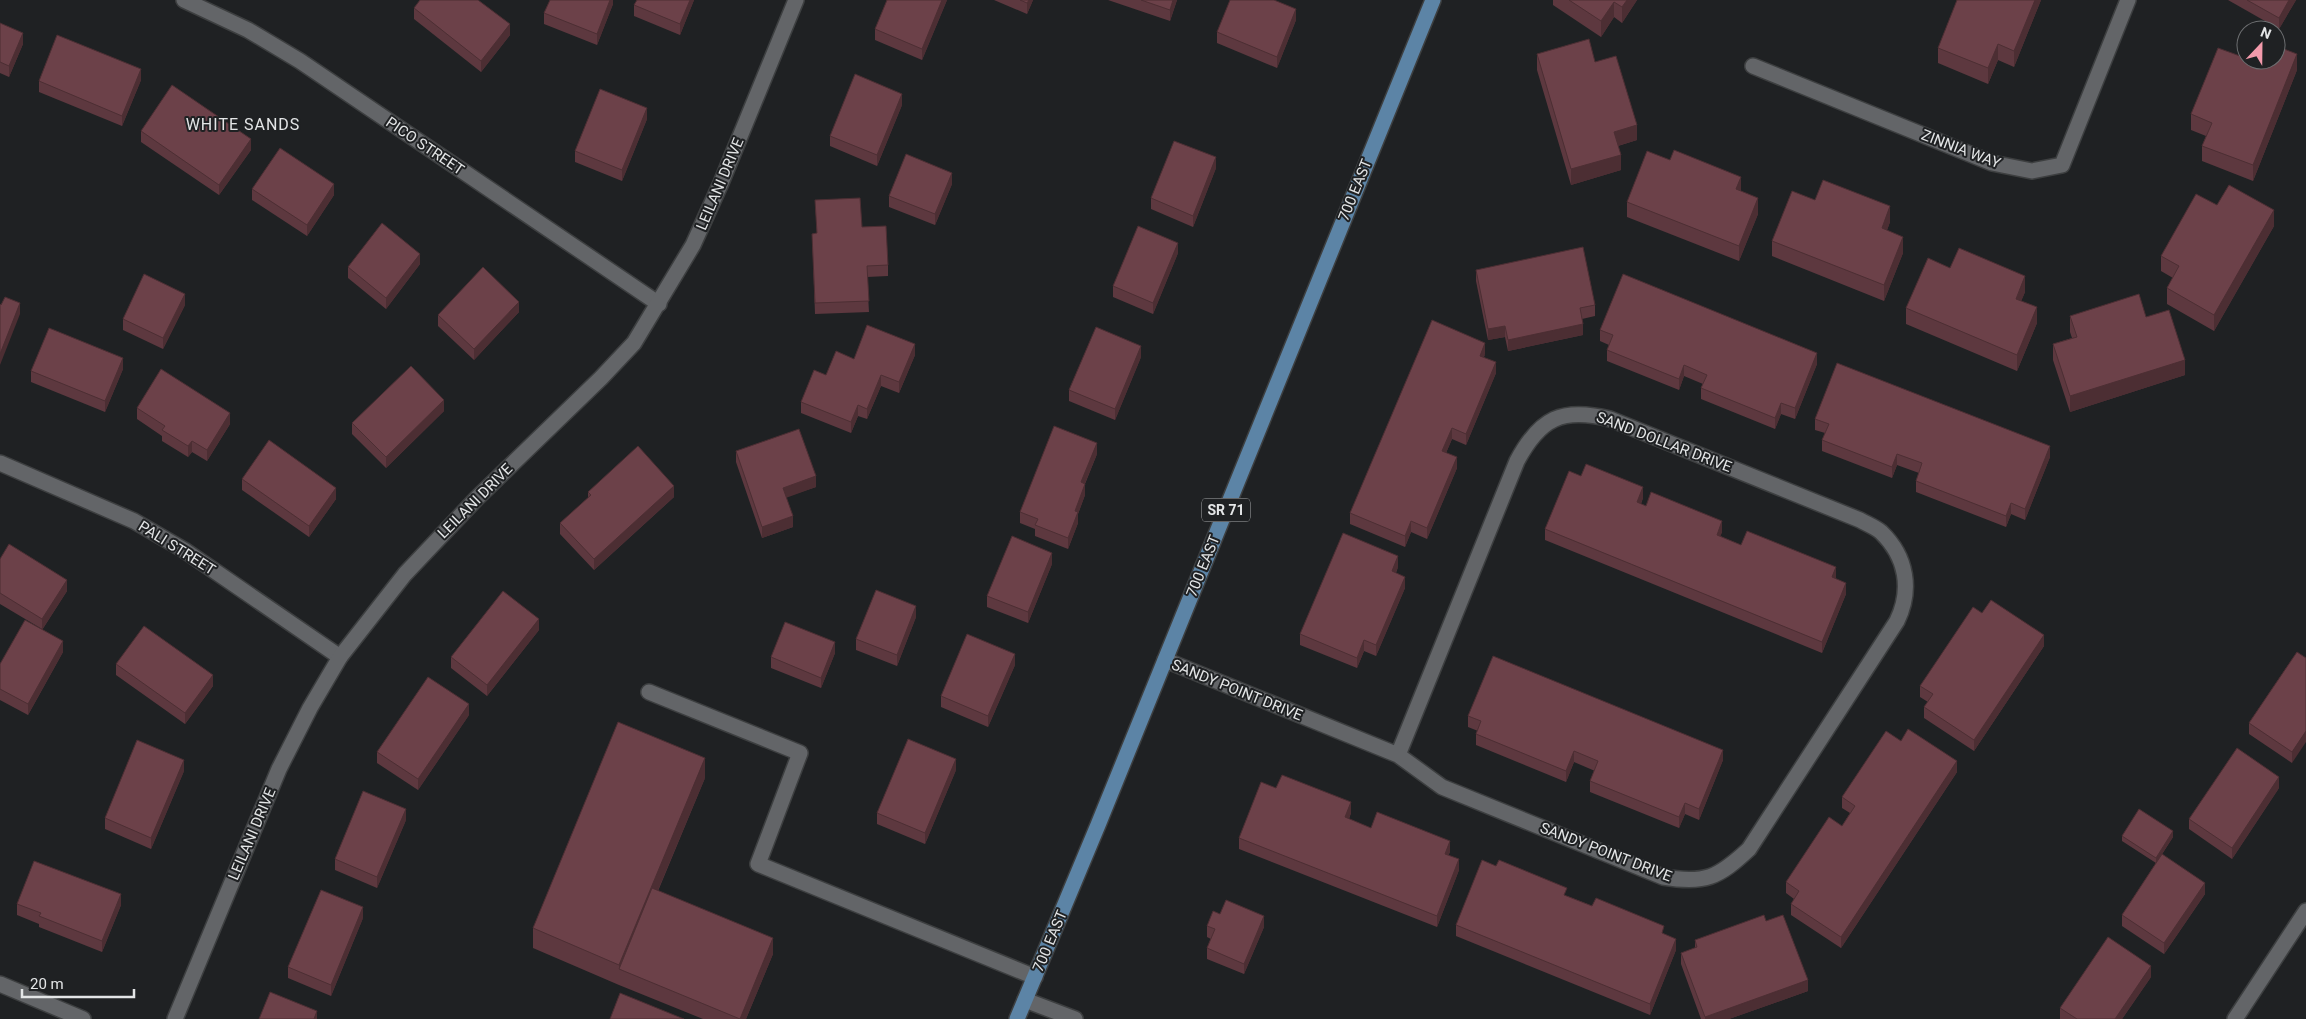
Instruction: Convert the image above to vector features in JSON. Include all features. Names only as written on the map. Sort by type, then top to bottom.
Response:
[{"type":"main road","name":"700 EAST","points":[[1017,1019],[1433,0]]},
{"type":"street","name":"PICO STREET","points":[[184,0],[248,30],[300,61],[659,304]]},
{"type":"street","name":"LEILANI DRIVE","points":[[176,1019],[279,769],[310,708],[340,657],[405,574],[477,498],[601,378],[634,343],[659,304],[701,227],[796,0]]},
{"type":"street","name":"ZINNIA WAY","points":[[1753,66],[1992,163],[2032,171],[2062,165],[2128,0]]},
{"type":"street","name":"SAND DOLLAR DRIVE","points":[[1398,755],[1517,461],[1528,440],[1545,424],[1565,414],[1587,413],[1610,419],[1860,520],[1880,532],[1895,550],[1904,570]]},
{"type":"street","name":"PALI STREET","points":[[0,463],[83,497],[142,525],[184,550],[340,657]]},
{"type":"street","name":"SANDY POINT DRIVE","points":[[1165,660],[1398,755],[1442,787],[1663,877],[1689,882],[1712,877],[1732,865],[1749,849],[1897,622],[1905,606],[1904,570]]},
{"type":"street","points":[[649,692],[800,753],[758,864],[1035,977]]},
{"type":"street","points":[[2235,1019],[2306,911]]},
{"type":"street","points":[[0,984],[83,1019]]},
{"type":"street","points":[[1025,1000],[1075,1019]]},
{"type":"building","points":[[420,0],[478,0],[510,24],[481,61],[414,8]]},
{"type":"building","points":[[550,0],[610,0],[597,34],[544,13]]},
{"type":"building","points":[[637,0],[690,0],[680,24],[634,5]]},
{"type":"building","points":[[887,0],[942,0],[922,49],[875,29]]},
{"type":"building","points":[[1141,0],[1173,0],[1170,10]]},
{"type":"building","points":[[1230,0],[1274,0],[1296,9],[1277,57],[1217,32]]},
{"type":"building","points":[[1569,0],[1627,0],[1622,7],[1614,2],[1601,21]]},
{"type":"building","points":[[1957,0],[2035,0],[2014,51],[1998,44],[1988,68],[1938,48]]},
{"type":"building","points":[[2247,0],[2289,0],[2279,18]]},
{"type":"building","points":[[0,23],[23,33],[9,66],[0,62]]},
{"type":"building","points":[[57,35],[141,69],[122,116],[39,81]]},
{"type":"building","points":[[1589,39],[1595,62],[1616,56],[1637,125],[1614,132],[1621,155],[1571,169],[1537,54]]},
{"type":"building","points":[[2218,48],[2236,55],[2236,70],[2286,70],[2286,50],[2297,54],[2253,165],[2202,146],[2212,123],[2191,114]]},
{"type":"building","points":[[855,74],[902,94],[877,155],[830,136]]},
{"type":"building","points":[[172,85],[251,139],[219,185],[141,131]]},
{"type":"building","points":[[600,89],[647,108],[622,170],[575,151]]},
{"type":"building","points":[[1174,141],[1216,157],[1193,216],[1151,198]]},
{"type":"building","points":[[280,148],[334,184],[307,225],[252,189]]},
{"type":"building","points":[[1674,150],[1741,177],[1736,189],[1758,198],[1739,246],[1627,202],[1647,151],[1670,160]]},
{"type":"building","points":[[906,154],[952,173],[935,214],[889,196]]},
{"type":"building","points":[[1823,180],[1890,206],[1882,228],[1903,237],[1884,285],[1772,241],[1792,191],[1815,200]]},
{"type":"building","points":[[2229,185],[2274,210],[2214,315],[2167,288],[2179,266],[2161,256],[2196,194],[2217,205]]},
{"type":"building","points":[[860,198],[862,227],[886,226],[888,265],[867,266],[869,301],[815,303],[812,234],[817,233],[815,200]]},
{"type":"building","points":[[382,223],[420,254],[386,298],[348,267]]},
{"type":"building","points":[[1138,226],[1178,243],[1153,303],[1113,286]]},
{"type":"building","points":[[1583,247],[1595,305],[1580,308],[1583,324],[1508,340],[1505,326],[1488,329],[1476,270]]},
{"type":"building","points":[[1959,248],[2025,276],[2016,299],[2037,307],[2017,355],[1906,308],[1928,258],[1950,268]]},
{"type":"building","points":[[483,267],[519,302],[474,349],[438,315]]},
{"type":"building","points":[[144,274],[185,294],[163,338],[123,319]]},
{"type":"building","points":[[1623,274],[1817,353],[1795,408],[1781,403],[1775,418],[1701,388],[1707,375],[1684,365],[1679,379],[1607,350],[1613,335],[1600,330]]},
{"type":"building","points":[[2139,294],[2146,317],[2169,310],[2185,360],[2070,396],[2053,344],[2077,337],[2070,316]]},
{"type":"building","points":[[5,297],[20,303],[0,354],[0,304]]},
{"type":"building","points":[[1432,320],[1485,343],[1480,356],[1496,362],[1466,434],[1452,428],[1442,451],[1457,457],[1427,528],[1411,521],[1405,536],[1350,513]]},
{"type":"building","points":[[867,325],[915,344],[899,382],[881,375],[867,409],[858,405],[851,422],[801,402],[814,370],[826,375],[836,351],[854,359]]},
{"type":"building","points":[[1096,327],[1141,346],[1115,409],[1069,390]]},
{"type":"building","points":[[49,328],[123,358],[105,401],[31,371]]},
{"type":"building","points":[[1837,363],[2050,446],[2025,509],[2011,503],[2006,516],[1916,481],[1922,463],[1897,454],[1892,467],[1822,440],[1829,424],[1815,419]]},
{"type":"building","points":[[411,366],[444,400],[386,457],[352,423]]},
{"type":"building","points":[[161,369],[230,413],[207,450],[192,441],[188,446],[162,430],[165,426],[137,408]]},
{"type":"building","points":[[1054,426],[1097,443],[1081,482],[1085,484],[1075,511],[1078,512],[1068,538],[1035,525],[1038,519],[1020,512]]},
{"type":"building","points":[[799,429],[816,476],[783,488],[793,516],[762,527],[736,451]]},
{"type":"building","points":[[269,440],[336,488],[309,526],[242,479]]},
{"type":"building","points":[[638,446],[674,486],[594,559],[560,523],[591,495],[588,492]]},
{"type":"building","points":[[1586,464],[1643,487],[1637,502],[1646,506],[1651,492],[1722,521],[1717,535],[1741,545],[1747,531],[1836,567],[1832,577],[1846,583],[1822,642],[1545,529],[1569,471],[1581,476]]},
{"type":"building","points":[[1343,533],[1398,556],[1392,571],[1405,577],[1376,645],[1364,640],[1357,658],[1300,634]]},
{"type":"building","points":[[1012,536],[1052,553],[1028,612],[987,596]]},
{"type":"building","points":[[9,544],[67,580],[42,619],[0,593],[0,559]]},
{"type":"building","points":[[876,590],[916,606],[897,655],[856,639]]},
{"type":"building","points":[[503,591],[539,619],[487,685],[451,657]]},
{"type":"building","points":[[1991,600],[2044,635],[1974,740],[1924,707],[1933,694],[1920,686],[1973,607],[1982,613]]},
{"type":"building","points":[[25,620],[63,641],[28,704],[0,689],[0,664]]},
{"type":"building","points":[[785,622],[835,642],[821,678],[771,657]]},
{"type":"building","points":[[144,626],[213,675],[185,713],[116,664]]},
{"type":"building","points":[[967,634],[1015,654],[988,716],[941,696]]},
{"type":"building","points":[[2297,652],[2306,658],[2306,731],[2292,752],[2249,723]]},
{"type":"building","points":[[1493,656],[1723,750],[1699,809],[1685,803],[1679,817],[1590,781],[1598,761],[1574,751],[1566,771],[1476,734],[1481,721],[1468,716]]},
{"type":"building","points":[[428,677],[469,704],[418,779],[377,752]]},
{"type":"building","points":[[618,722],[705,758],[619,965],[533,928]]},
{"type":"building","points":[[1908,729],[1957,761],[1841,937],[1791,904],[1799,891],[1786,882],[1829,817],[1842,826],[1855,806],[1842,797],[1886,731],[1901,741]]},
{"type":"building","points":[[908,739],[956,759],[925,833],[877,813]]},
{"type":"building","points":[[137,740],[184,760],[151,838],[105,818]]},
{"type":"building","points":[[2237,748],[2279,777],[2232,848],[2189,819]]},
{"type":"building","points":[[1282,775],[1351,802],[1345,817],[1371,828],[1377,812],[1450,841],[1445,854],[1459,859],[1437,916],[1239,838],[1261,782],[1276,788]]},
{"type":"building","points":[[363,791],[406,809],[377,877],[335,859]]},
{"type":"building","points":[[2139,809],[2173,831],[2156,858],[2122,836]]},
{"type":"building","points":[[2162,854],[2205,883],[2164,943],[2122,915]]},
{"type":"building","points":[[1482,860],[1496,866],[1499,860],[1567,888],[1564,895],[1592,906],[1596,898],[1664,926],[1662,933],[1676,939],[1650,1004],[1456,925]]},
{"type":"building","points":[[34,861],[121,894],[102,941],[39,916],[41,913],[17,904]]},
{"type":"building","points":[[652,888],[773,938],[740,1019],[619,969]]},
{"type":"building","points":[[321,890],[363,907],[331,985],[288,967]]},
{"type":"building","points":[[1226,900],[1264,916],[1244,964],[1207,948],[1215,929],[1207,926],[1213,911],[1220,914]]},
{"type":"building","points":[[1764,915],[1766,921],[1783,915],[1808,980],[1705,1017],[1681,953],[1697,947],[1695,940]]},
{"type":"building","points":[[2108,937],[2151,966],[2115,1019],[2077,1019],[2060,1008]]},
{"type":"building","points":[[270,992],[317,1011],[314,1019],[259,1019]]},
{"type":"building","points":[[620,993],[684,1019],[610,1019]]},
{"type":"district","name":"WHITE SANDS","points":[[243,124]]}]
